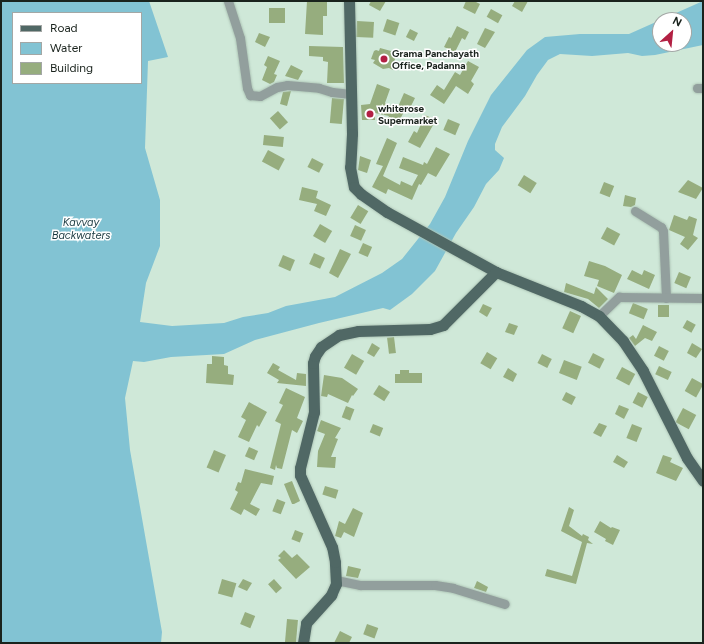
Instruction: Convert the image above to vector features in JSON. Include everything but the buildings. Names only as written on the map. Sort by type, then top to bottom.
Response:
[{"type":"main road","points":[[349,1],[351,178],[354,187],[361,194],[387,212],[496,272],[581,306],[599,316],[623,342],[644,371],[687,458],[703,481]]},
{"type":"main road","points":[[303,643],[306,623],[331,595],[336,580],[335,562],[332,548],[300,475],[300,468],[314,412],[313,363],[315,356],[329,342],[346,334],[358,331],[430,329],[443,326],[496,272]]},
{"type":"street","points":[[228,1],[240,38],[247,88],[250,95],[260,96],[277,87],[286,85],[319,88],[337,93],[351,94]]},
{"type":"street","points":[[635,211],[661,227],[666,298]]},
{"type":"street","points":[[599,316],[619,297],[703,298]]},
{"type":"street","points":[[336,580],[360,585],[441,586],[465,591],[505,604]]},
{"type":"water","name":"Kavvay Backwaters","points":[[1,1],[149,1],[168,57],[148,61],[145,148],[160,200],[160,246],[146,283],[140,322],[172,326],[224,323],[243,317],[268,313],[286,306],[335,297],[382,273],[402,259],[430,224],[445,197],[468,141],[491,95],[527,50],[545,37],[580,34],[629,34],[652,24],[652,52],[669,52],[642,56],[628,53],[592,56],[560,54],[548,60],[525,96],[502,127],[495,144],[495,150],[504,158],[499,170],[486,184],[474,207],[456,233],[435,271],[412,294],[390,310],[383,308],[319,323],[255,340],[224,354],[171,357],[144,362],[133,361],[125,398],[130,450],[162,632],[161,643],[1,643]]},
{"type":"water","name":"Kavvay Backwaters","points":[[703,1],[703,45],[692,47],[692,12],[678,12]]},
{"type":"place","name":"Grama Panchayath Office, Padanna","points":[[384,59]]},
{"type":"place","name":"whiterose Supermarket","points":[[370,114]]}]
